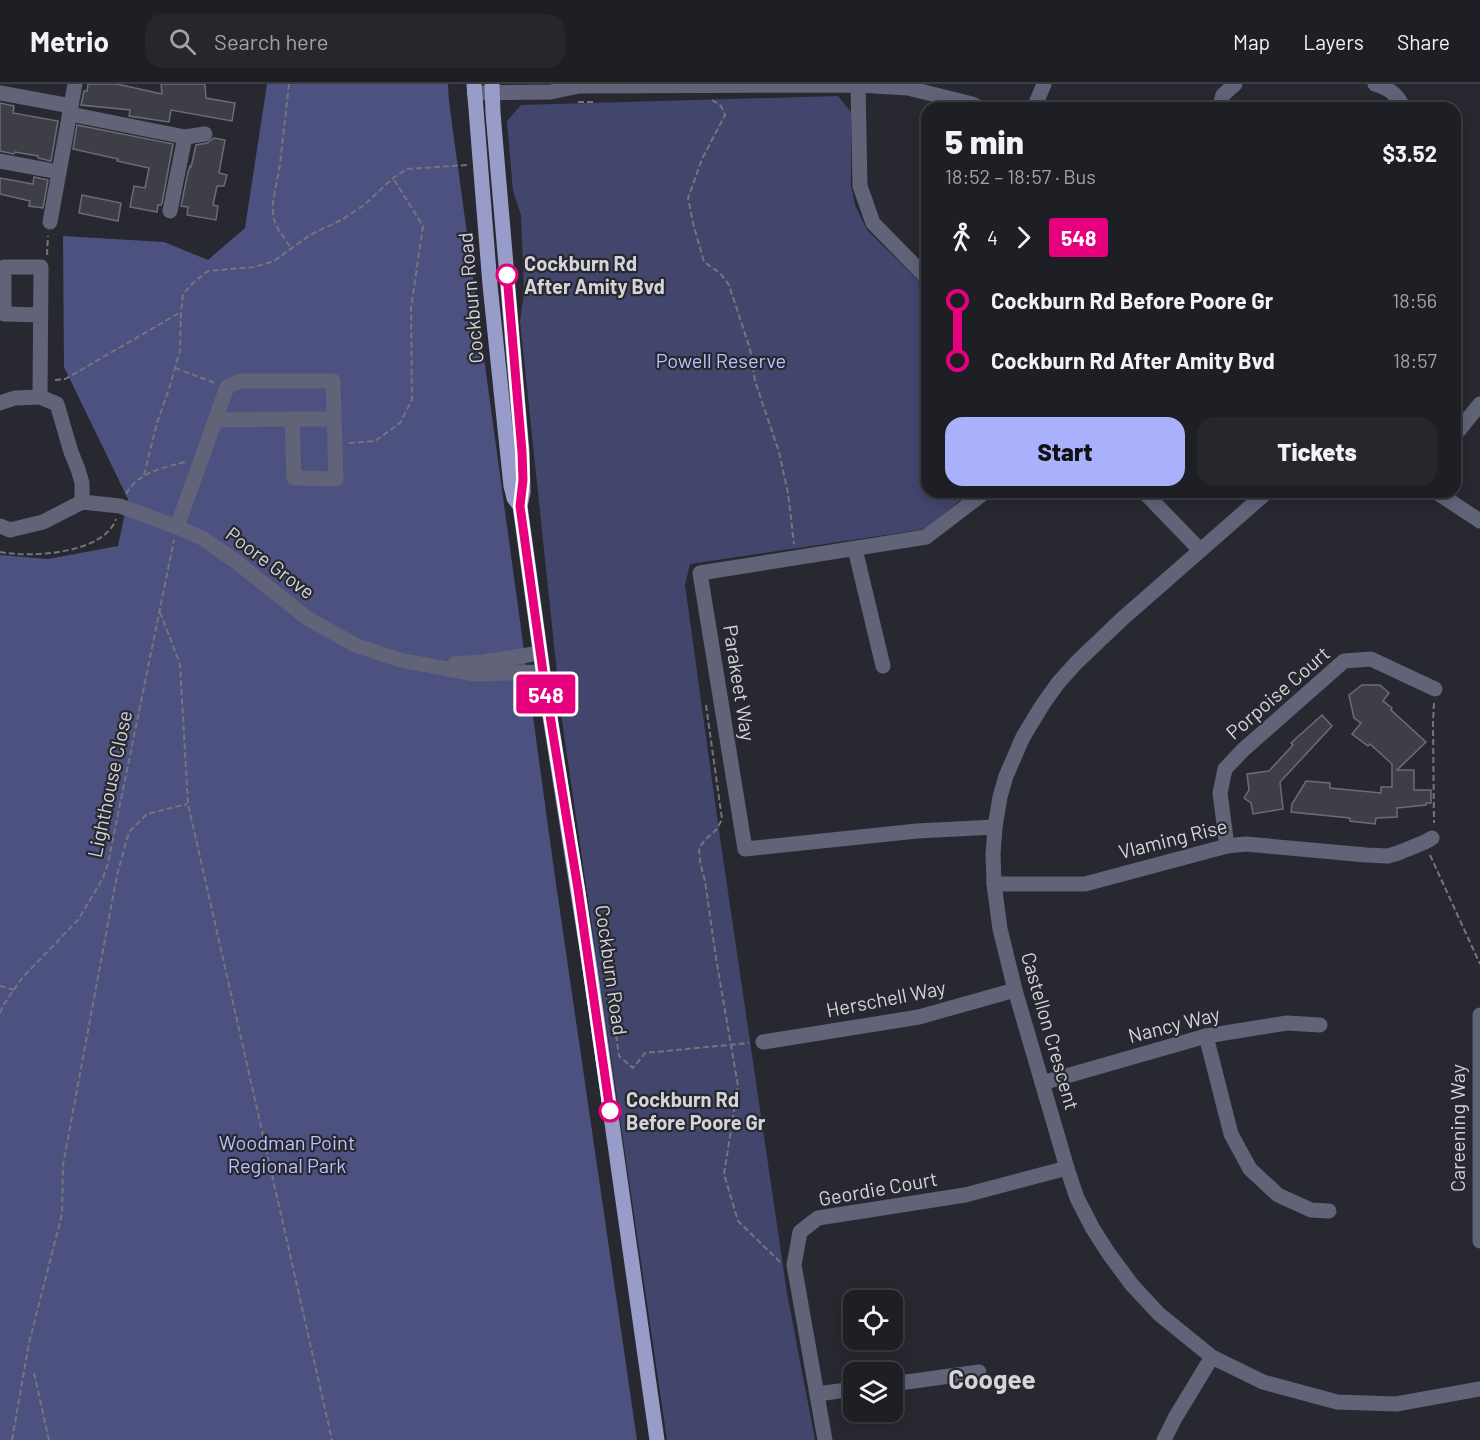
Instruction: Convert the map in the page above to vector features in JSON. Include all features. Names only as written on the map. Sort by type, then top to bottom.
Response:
[{"type":"main road","name":"Cockburn Road","points":[[493,88],[493,113],[522,452],[523,486],[520,506],[540,653],[578,889],[657,1440]]},
{"type":"main road","name":"Cockburn Road","points":[[474,89],[490,285],[511,486],[514,498],[520,506]]},
{"type":"street","points":[[50,222],[75,84]]},
{"type":"street","points":[[1036,102],[1044,84]]},
{"type":"street","points":[[1221,102],[1223,95],[1235,84]]},
{"type":"street","points":[[1375,84],[1392,92],[1401,102]]},
{"type":"street","points":[[474,89],[551,92],[574,85],[858,85],[908,88],[964,102]]},
{"type":"street","points":[[858,85],[860,186],[873,223],[921,272]]},
{"type":"street","points":[[0,93],[185,137],[205,134]]},
{"type":"street","points":[[170,211],[185,137]]},
{"type":"street","points":[[0,161],[59,172]]},
{"type":"street","points":[[40,397],[41,315],[41,267],[4,267],[4,314],[41,315]]},
{"type":"street","points":[[177,527],[226,387],[240,381],[333,381],[336,478],[294,478],[292,418]]},
{"type":"street","points":[[0,402],[15,398],[40,397],[57,405],[70,452],[82,483],[82,502],[43,522],[10,530],[0,526]]},
{"type":"street","points":[[1461,428],[1480,404]]},
{"type":"street","points":[[215,420],[292,418],[334,420]]},
{"type":"street","name":"Parakeet Way","points":[[977,498],[926,537],[700,573],[745,849],[917,831],[995,827]]},
{"type":"street","points":[[1150,498],[1200,550]]},
{"type":"street","name":"Castellon Crescent","points":[[1259,498],[1122,619],[1077,662],[1058,683],[1038,712],[1014,755],[1000,796],[993,854],[1000,929],[1015,990],[1077,1198],[1108,1254],[1159,1314],[1212,1357],[1263,1382],[1337,1402],[1396,1404],[1480,1389]]},
{"type":"street","points":[[1445,498],[1480,520]]},
{"type":"street","name":"Poore Grove","points":[[82,502],[120,506],[202,538],[234,560],[307,618],[355,645],[400,660],[474,674],[543,672]]},
{"type":"street","points":[[855,549],[883,666]]},
{"type":"street","name":"Poore Grove","points":[[431,665],[483,662],[540,653]]},
{"type":"street","name":"Porpoise Court","points":[[1227,846],[1220,793],[1224,769],[1344,661],[1371,659],[1435,689]]},
{"type":"street","name":"Vlaming Rise","points":[[994,884],[1085,884],[1246,843],[1388,856],[1432,838]]},
{"type":"street","name":"Herschell Way","points":[[763,1042],[919,1017],[1015,990]]},
{"type":"street","name":"Careening Way","points":[[1480,1015],[1480,1241]]},
{"type":"street","name":"Nancy Way","points":[[1042,1083],[1206,1036],[1287,1023],[1320,1025]]},
{"type":"street","points":[[1206,1036],[1231,1134],[1250,1169],[1278,1195],[1311,1210],[1329,1211]]},
{"type":"street","name":"Geordie Court","points":[[825,1440],[794,1265],[800,1232],[818,1218],[965,1195],[1067,1168]]},
{"type":"street","points":[[1164,1440],[1212,1357]]},
{"type":"street","points":[[903,1382],[979,1372]]},
{"type":"street","points":[[818,1394],[843,1391]]},
{"type":"path","points":[[289,84],[273,217],[291,248]]},
{"type":"path","points":[[144,475],[157,423],[180,350],[183,294],[193,282],[208,271],[254,267],[274,261],[310,235],[363,206],[393,178],[407,169],[467,166]]},
{"type":"path","points":[[335,443],[375,441],[400,423],[412,400],[411,308],[423,226],[393,178]]},
{"type":"path","points":[[41,267],[47,258],[50,222]]},
{"type":"path","points":[[40,381],[65,379],[181,312]]},
{"type":"path","points":[[175,368],[226,387]]},
{"type":"path","points":[[0,552],[38,554],[73,549],[93,543],[105,535],[114,524],[120,506],[133,483],[144,475],[201,456]]},
{"type":"path","name":"Lighthouse Close","points":[[0,1013],[22,978],[78,920],[103,878],[177,527]]},
{"type":"path","points":[[160,612],[180,664],[188,804],[332,1440]]},
{"type":"path","points":[[1433,709],[1434,822]]},
{"type":"path","points":[[12,1440],[29,1343],[62,1214],[63,1165],[117,875],[129,832],[147,814],[188,804]]},
{"type":"path","points":[[1430,854],[1480,964]]},
{"type":"path","points":[[0,986],[14,990]]},
{"type":"path","points":[[616,1035],[619,1056],[633,1068],[645,1053],[732,1044]]},
{"type":"path","points":[[34,1373],[49,1440]]},
{"type":"green space","name":"Woodman Point Regional Park","points":[[267,84],[448,84],[554,870],[637,1440],[0,1440],[0,555],[48,559],[118,546],[128,499],[64,367],[63,236],[164,242],[208,260],[245,228]]},
{"type":"green space","name":"Powell Reserve","points":[[838,96],[851,112],[851,185],[855,205],[867,230],[921,283],[921,498],[963,498],[926,529],[690,564],[685,585],[787,1293],[815,1440],[667,1440],[562,721],[520,321],[524,293],[521,215],[513,191],[507,121],[521,105]]},
{"type":"building","points":[[88,84],[117,84],[162,94],[161,84],[205,84],[206,98],[235,103],[232,121],[171,110],[169,122],[129,116],[130,110],[81,105]]},
{"type":"building","points":[[0,103],[14,106],[13,113],[58,121],[51,161],[38,158],[38,156],[0,151]]},
{"type":"building","points":[[77,125],[173,144],[162,203],[158,205],[157,212],[130,207],[134,186],[145,188],[149,168],[73,149]]},
{"type":"building","points":[[214,138],[225,140],[219,173],[227,175],[224,186],[217,186],[213,205],[218,206],[216,220],[187,215],[188,207],[181,206],[196,145],[207,143]]},
{"type":"building","points":[[34,177],[48,180],[43,208],[29,206],[30,201],[0,194],[0,178],[33,184]]},
{"type":"building","points":[[82,195],[121,203],[118,221],[79,213]]},
{"type":"building","points":[[1362,685],[1380,685],[1389,693],[1383,701],[1426,742],[1397,770],[1414,770],[1414,790],[1431,790],[1431,803],[1397,808],[1397,817],[1376,818],[1375,824],[1350,821],[1350,818],[1291,812],[1292,804],[1306,781],[1330,783],[1330,788],[1381,793],[1381,787],[1392,787],[1392,764],[1370,744],[1368,746],[1352,734],[1361,723],[1354,718],[1349,695]]},
{"type":"building","points":[[1322,715],[1332,726],[1280,782],[1283,809],[1253,814],[1251,803],[1244,798],[1249,790],[1247,774],[1269,771],[1293,745],[1291,743]]},
{"type":"bus line","name":"548","points":[[507,275],[522,452],[523,492],[520,506],[610,1111]]},
{"type":"place","name":"Cockburn Rd After Amity Bvd","points":[[507,275]]},
{"type":"place","name":"Cockburn Rd Before Poore Gr","points":[[610,1111]]},
{"type":"district","name":"Coogee","points":[[992,1380]]}]
